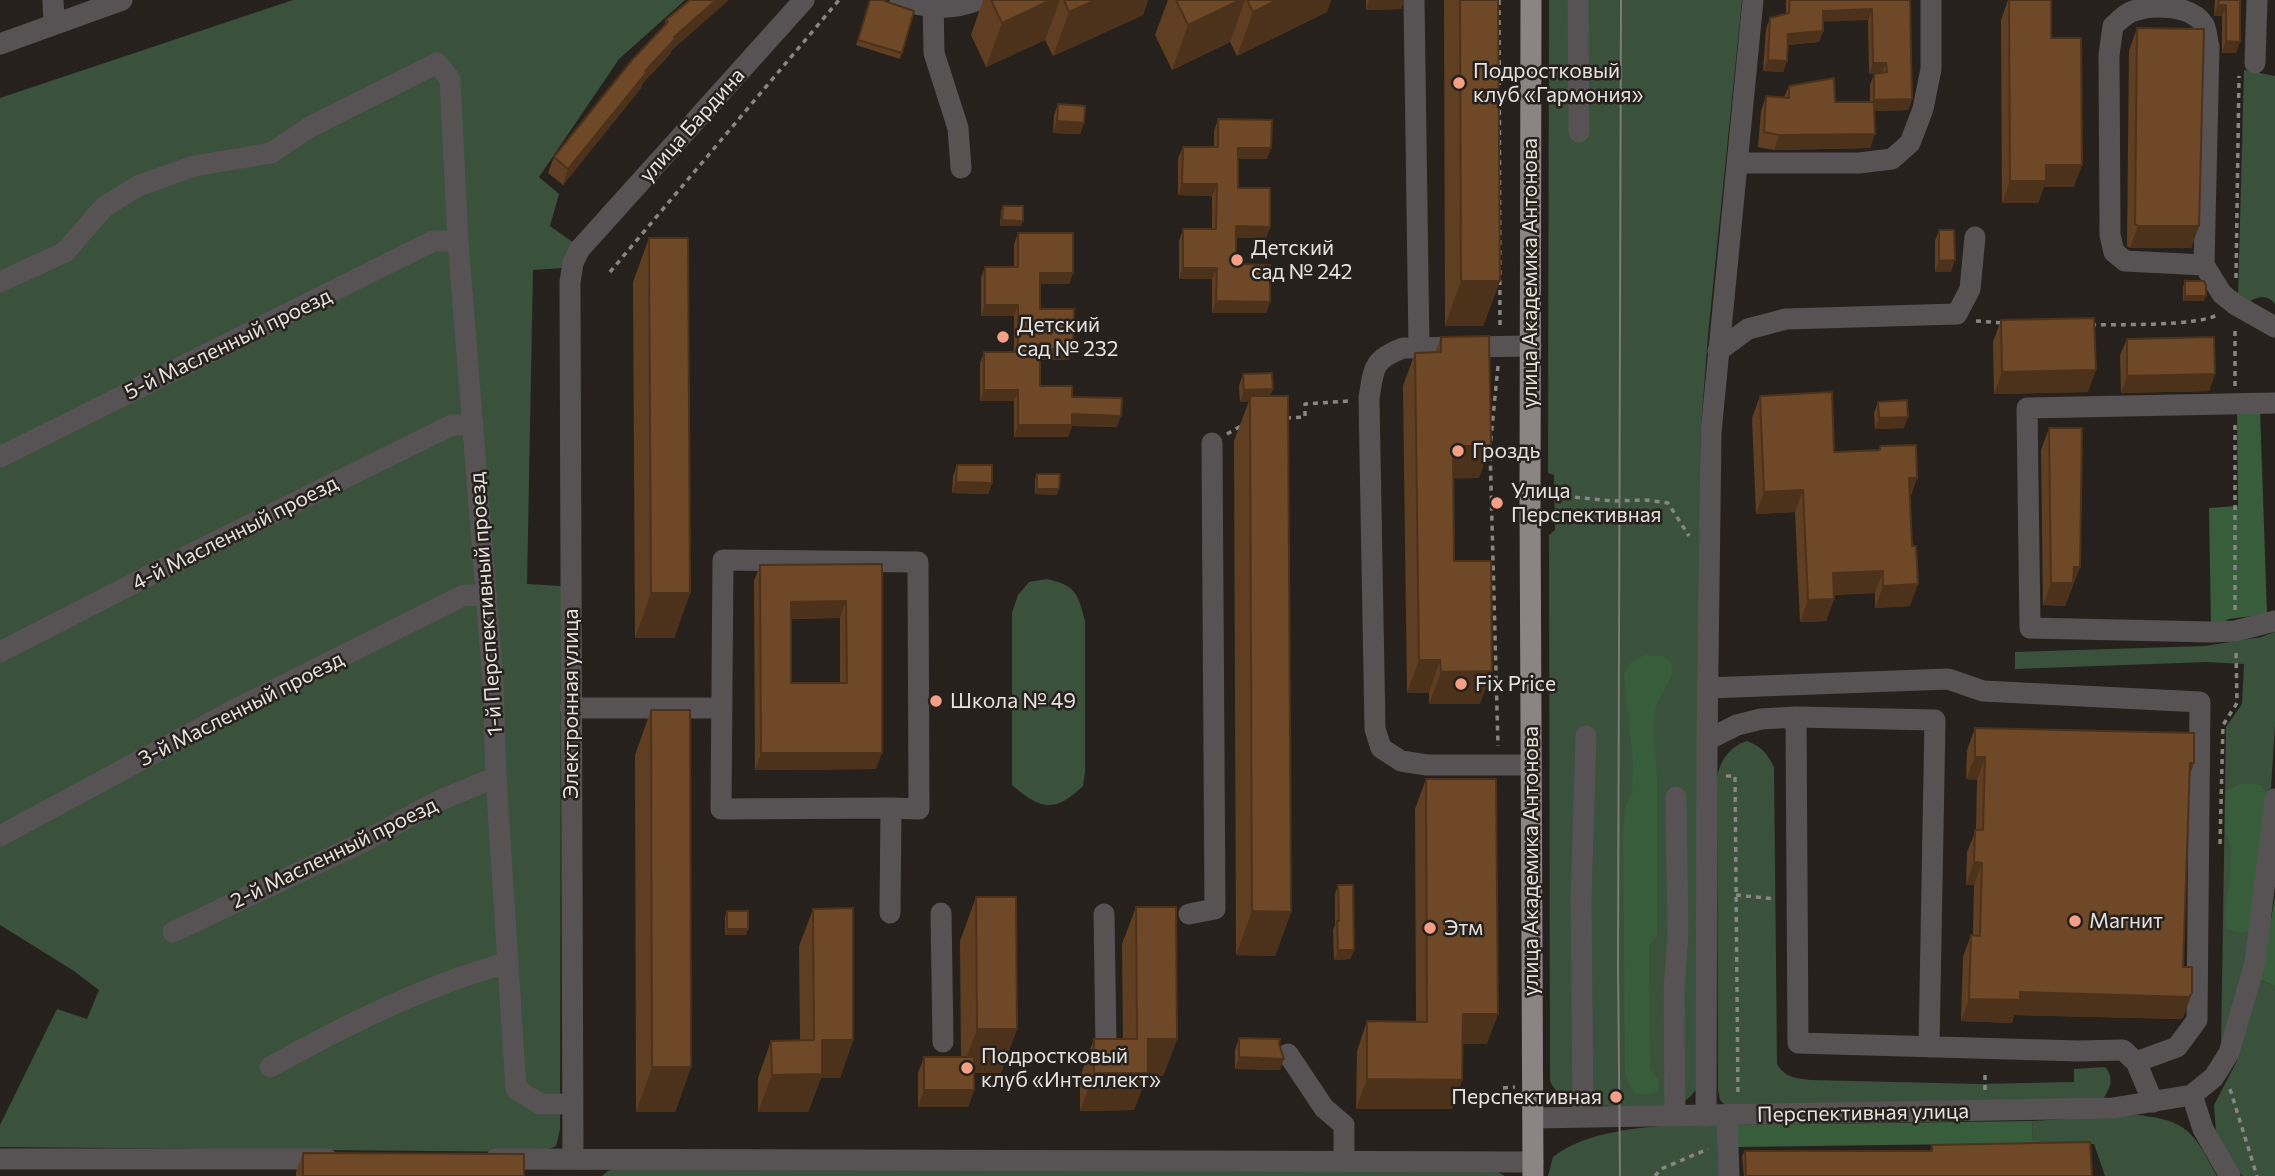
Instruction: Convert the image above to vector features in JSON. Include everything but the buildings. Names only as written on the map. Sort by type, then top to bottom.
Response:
[{"type":"main road","name":"улица Академика Антонова","points":[[1531,0],[1530,765],[1533,1169]]},
{"type":"street","points":[[54,0],[54,25]]},
{"type":"street","points":[[0,44],[122,0]]},
{"type":"street","name":"улица Бардина","points":[[579,250],[804,0]]},
{"type":"street","points":[[900,0],[964,6],[978,0]]},
{"type":"street","points":[[1414,0],[1419,347]]},
{"type":"street","points":[[1578,0],[1579,132]]},
{"type":"street","points":[[1729,1176],[1728,1142],[1716,1116],[1707,740],[1712,432],[1753,0]]},
{"type":"street","points":[[1737,163],[1859,163],[1892,159],[1910,143],[1923,109],[1931,69],[1931,0]]},
{"type":"street","points":[[2247,64],[2257,0]]},
{"type":"street","points":[[933,4],[934,53],[958,128],[961,169]]},
{"type":"street","points":[[2204,265],[2125,261],[2114,252],[2110,235],[2109,55],[2113,26],[2129,13],[2164,8],[2185,11],[2196,16],[2205,27],[2208,47],[2204,265],[2222,294],[2275,327]]},
{"type":"street","name":"1-й Перспективный проезд","points":[[0,282],[65,252],[104,207],[138,186],[194,166],[271,153],[310,127],[437,62],[450,79],[458,241],[493,682],[496,776],[516,1089],[540,1104],[572,1104]]},
{"type":"street","points":[[1718,351],[1748,329],[1786,319],[1956,314],[1970,289],[1975,237]]},
{"type":"street","name":"5-й Масленный проезд","points":[[0,457],[433,241],[458,241]]},
{"type":"street","name":"Электронная улица","points":[[579,250],[573,262],[570,282],[572,1104],[585,1164]]},
{"type":"street","points":[[1530,765],[1427,765],[1401,761],[1381,748],[1375,729],[1368,398],[1374,368],[1387,354],[1403,348],[1531,346]]},
{"type":"street","points":[[2275,403],[2027,408],[2030,628],[2235,631],[2275,621]]},
{"type":"street","name":"4-й Масленный проезд","points":[[0,652],[452,425],[473,425]]},
{"type":"street","points":[[1189,914],[1215,909],[1212,443]]},
{"type":"street","points":[[723,560],[918,562],[919,809],[891,808],[721,808],[723,560]]},
{"type":"street","name":"3-й Масленный проезд","points":[[0,836],[230,712],[464,595],[487,596]]},
{"type":"street","points":[[1707,688],[1948,679],[1983,691],[2200,702],[2197,1020],[2178,1047],[2136,1062]]},
{"type":"street","points":[[570,708],[722,708]]},
{"type":"street","points":[[1707,740],[1737,725],[1761,719],[1796,717],[1935,720],[1929,1048]]},
{"type":"street","points":[[1796,717],[1798,1043],[1929,1048],[2123,1050],[2136,1062],[2153,1102]]},
{"type":"street","points":[[1583,1117],[1581,898],[1586,736]]},
{"type":"street","name":"2-й Масленный проезд","points":[[173,932],[365,841],[436,802],[496,776]]},
{"type":"street","points":[[1675,1116],[1674,990],[1678,936],[1676,797]]},
{"type":"street","points":[[2230,1176],[2203,1129],[2193,1095],[2214,1077],[2229,1053],[2255,963],[2275,799]]},
{"type":"street","points":[[890,913],[891,808]]},
{"type":"street","points":[[941,913],[943,1042]]},
{"type":"street","points":[[1104,914],[1106,1046]]},
{"type":"street","points":[[270,1067],[326,1036],[407,997],[473,972],[507,963]]},
{"type":"street","points":[[1288,1054],[1324,1108],[1344,1125],[1344,1161]]},
{"type":"street","name":"Перспективная улица","points":[[1532,1118],[2113,1108],[2193,1095]]},
{"type":"street","points":[[0,1159],[341,1159]]},
{"type":"street","points":[[477,1159],[585,1164],[743,1161],[1344,1161],[1533,1169]]},
{"type":"path","points":[[610,272],[839,0]]},
{"type":"path","points":[[1499,0],[1500,346],[1490,448],[1499,764]]},
{"type":"path","points":[[2220,846],[2223,725],[2237,704],[2236,304],[2247,64]]},
{"type":"path","points":[[2090,325],[2211,319],[2236,304]]},
{"type":"path","points":[[1956,314],[1976,321],[2013,323]]},
{"type":"path","points":[[1278,419],[1305,417],[1305,404],[1340,402]]},
{"type":"path","points":[[1212,443],[1251,420]]},
{"type":"path","points":[[1555,495],[1611,501]]},
{"type":"path","points":[[1736,895],[1775,899]]},
{"type":"path","points":[[2217,1071],[2231,1091],[2257,1176]]},
{"type":"path","points":[[1985,1075],[1986,1100]]},
{"type":"path","points":[[1503,1088],[1517,1087]]},
{"type":"path","points":[[1655,1176],[1661,1169],[1728,1142]]},
{"type":"green space","points":[[293,0],[685,0],[619,59],[539,177],[559,194],[550,226],[574,243],[562,268],[533,270],[527,584],[561,586],[560,1129],[556,1146],[542,1152],[0,1147],[0,1125],[57,1009],[87,1019],[99,990],[74,971],[0,925],[0,98]]},
{"type":"green space","points":[[1549,0],[1742,0],[1700,440],[1700,1081],[1689,1098],[1669,1106],[1624,1107],[1578,1102],[1563,1097],[1550,1081],[1549,535],[1555,530],[1554,475],[1548,473]]},
{"type":"green space","points":[[2244,70],[2275,76],[2275,304],[2266,298],[2248,302],[2238,298]]},
{"type":"green space","points":[[2260,410],[2267,614],[2229,619],[2211,628],[2209,508],[2238,506],[2237,413]]},
{"type":"green space","points":[[1047,579],[1064,584],[1074,592],[1085,621],[1085,772],[1083,786],[1073,795],[1064,801],[1047,805],[1031,799],[1012,785],[1012,613],[1018,595],[1029,582]]},
{"type":"green space","points":[[2275,632],[2275,725],[2269,819],[2256,929],[2221,1048],[2226,727],[2242,704],[2244,664],[2206,662],[2015,669],[2015,652],[2205,646],[2261,637]]},
{"type":"green space","points":[[1646,655],[1662,656],[1671,662],[1672,675],[1656,706],[1653,727],[1657,775],[1657,935],[1649,945],[1650,1069],[1658,1079],[1658,1092],[1639,1094],[1629,1084],[1625,1070],[1623,830],[1626,806],[1632,792],[1633,760],[1624,676],[1632,662]]},
{"type":"green space","points":[[1747,741],[1764,751],[1774,767],[1777,1064],[1784,1072],[1811,1080],[1979,1084],[2074,1082],[2074,1069],[2105,1067],[2110,1075],[2110,1083],[2103,1099],[1729,1109],[1720,1100],[1717,779],[1726,756]]},
{"type":"green space","points":[[2241,783],[2261,785],[2270,798],[2256,929],[2240,933],[2226,928],[2231,846],[2225,830],[2225,792]]},
{"type":"green space","points":[[2275,897],[2275,986],[2260,980]]},
{"type":"green space","points":[[2260,980],[2275,986],[2275,1176],[2243,1176],[2233,1166],[2216,1132],[2214,1105],[2238,1059]]},
{"type":"green space","points":[[2137,1115],[2168,1121],[2188,1131],[2217,1176],[2105,1176],[2094,1144],[2033,1143],[2032,1121]]},
{"type":"green space","points":[[2032,1121],[2033,1143],[1738,1147],[1735,1125]]},
{"type":"green space","points":[[1683,1124],[1735,1125],[1738,1176],[1548,1176],[1553,1157],[1582,1141],[1615,1132]]},
{"type":"green space","points":[[617,1168],[1496,1171],[1505,1176],[602,1176]]},
{"type":"tram line","points":[[1620,1176],[1618,964],[1621,0]]},
{"type":"place","name":"Подростковый клуб «Гармония»","points":[[1459,83]]},
{"type":"place","name":"Детский сад № 242","points":[[1237,260]]},
{"type":"place","name":"Детский сад № 232","points":[[1003,337]]},
{"type":"place","name":"Гроздь","points":[[1458,451]]},
{"type":"place","name":"Улица Перспективная","points":[[1497,503]]},
{"type":"place","name":"Fix Price","points":[[1461,684]]},
{"type":"place","name":"Школа № 49","points":[[936,701]]},
{"type":"place","name":"Магнит","points":[[2075,921]]},
{"type":"place","name":"Этм","points":[[1430,928]]},
{"type":"place","name":"Подростковый клуб «Интеллект»","points":[[967,1068]]},
{"type":"place","name":"Перспективная","points":[[1616,1097]]}]
